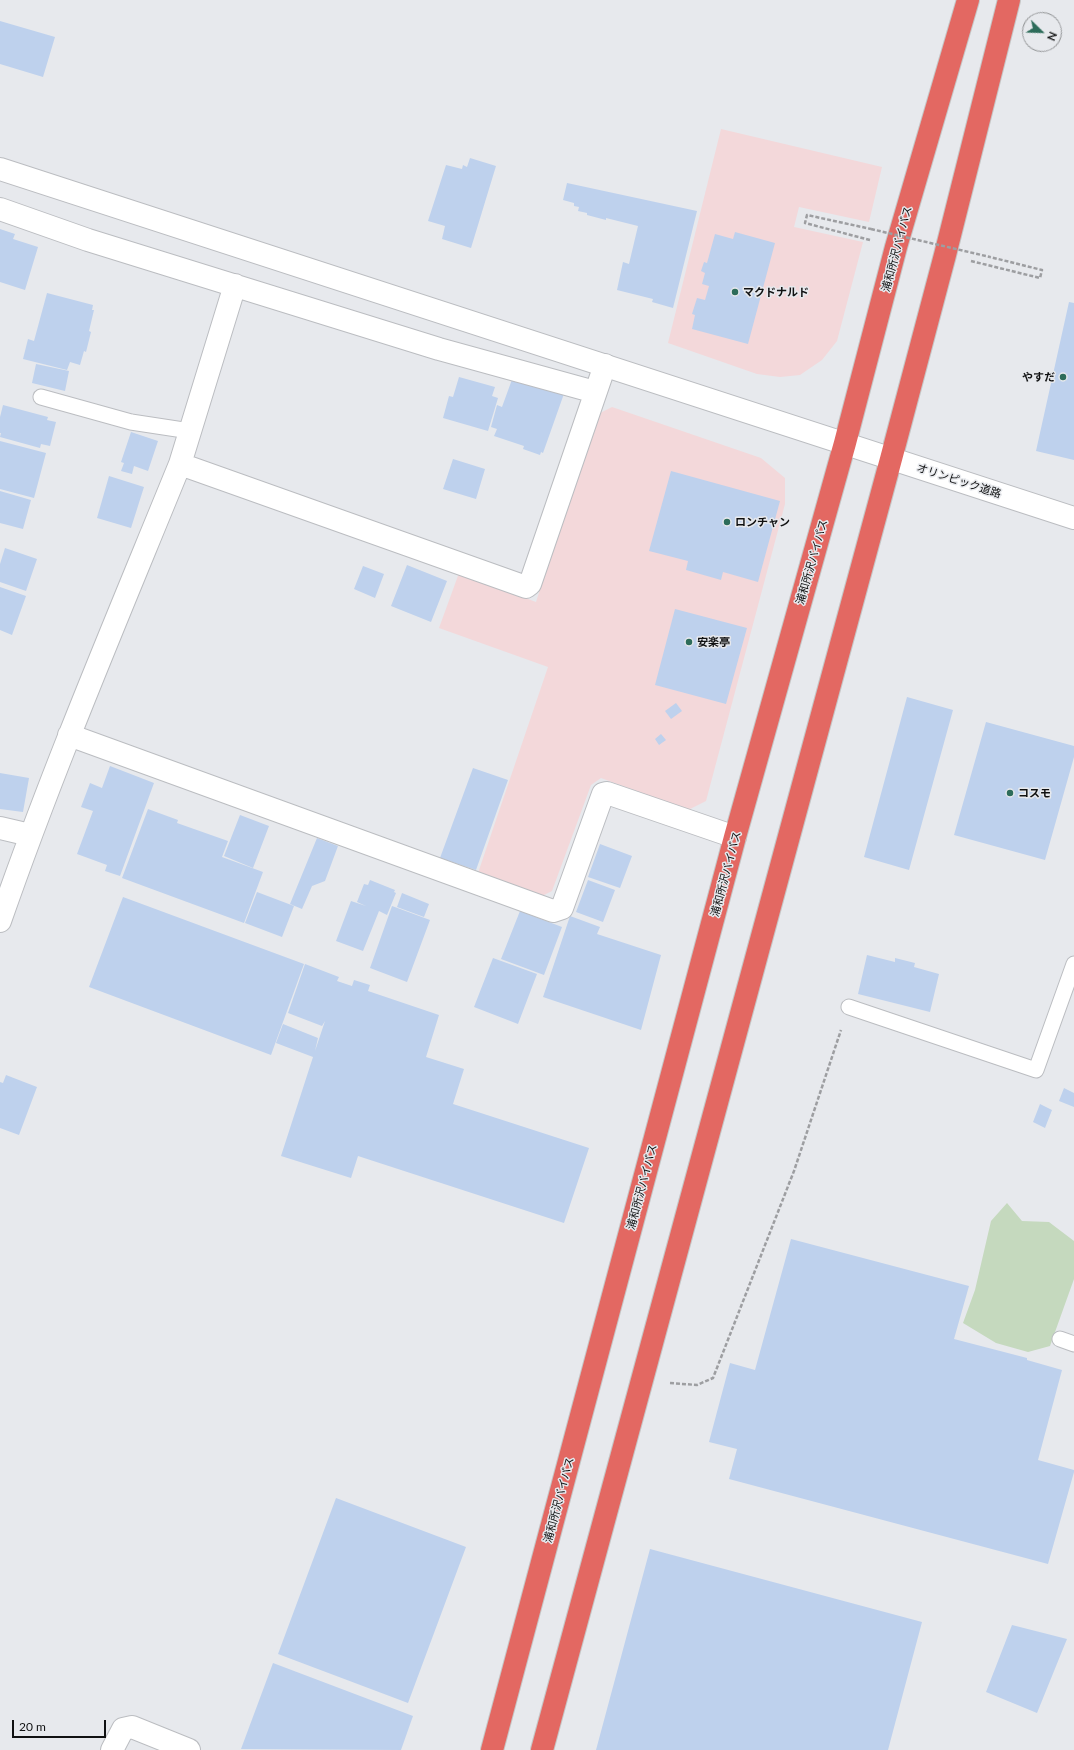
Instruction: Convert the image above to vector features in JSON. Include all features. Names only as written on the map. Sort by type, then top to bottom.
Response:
[{"type":"highway","name":"浦和所沢バイパス","points":[[492,1750],[735,837],[845,443],[896,247],[968,0]]},
{"type":"highway","points":[[542,1750],[891,459],[947,248],[1009,0]]},
{"type":"street","name":"オリンピック道路","points":[[0,169],[1074,518]]},
{"type":"street","points":[[0,210],[88,240],[439,349],[596,392]]},
{"type":"street","points":[[0,921],[30,835],[69,735],[180,464],[235,285]]},
{"type":"street","points":[[180,464],[526,587],[530,584],[605,365]]},
{"type":"street","points":[[69,735],[553,911],[562,908],[603,794],[607,793],[735,837]]},
{"type":"street","points":[[0,828],[30,835]]},
{"type":"street","points":[[112,1750],[123,1729],[132,1727],[189,1750]]},
{"type":"lane","points":[[41,397],[131,422],[190,431]]},
{"type":"lane","points":[[849,1007],[1036,1070],[1074,964]]},
{"type":"path","points":[[874,240],[805,223],[807,215],[1042,270],[1040,278],[971,261]]},
{"type":"path","points":[[642,1378],[697,1385],[713,1378],[794,1171],[849,1007]]},
{"type":"shaded area","points":[[721,129],[882,167],[869,222],[799,207],[794,227],[863,242],[837,341],[822,360],[800,375],[780,377],[757,374],[668,343]]},
{"type":"shaded area","points":[[612,407],[761,458],[785,478],[785,504],[706,801],[688,810],[601,778],[591,785],[552,891],[540,897],[478,873],[548,667],[439,628],[459,573],[536,602],[596,415]]},
{"type":"green space","points":[[1007,1203],[1022,1221],[1049,1222],[1074,1241],[1074,1279],[1050,1346],[1028,1352],[996,1343],[963,1323],[975,1290],[991,1221]]},
{"type":"building","points":[[0,21],[55,37],[43,77],[0,64]]},
{"type":"building","points":[[470,158],[496,166],[471,248],[442,239],[445,226],[428,221],[446,165],[462,169],[463,165],[467,167]]},
{"type":"building","points":[[567,183],[697,211],[673,308],[652,302],[653,299],[617,290],[623,262],[629,264],[638,226],[606,218],[606,220],[578,211],[579,207],[574,206],[574,203],[563,200]]},
{"type":"building","points":[[0,229],[15,234],[13,239],[38,247],[25,290],[0,282]]},
{"type":"building","name":"マクドナルド","points":[[735,232],[775,243],[748,344],[692,329],[695,315],[692,314],[697,298],[705,300],[709,286],[702,284],[705,273],[701,271],[704,262],[707,263],[715,234],[733,239]]},
{"type":"building","points":[[47,293],[93,305],[92,310],[94,310],[89,331],[91,332],[86,352],[84,351],[80,365],[70,362],[67,370],[23,359],[28,339],[34,341]]},
{"type":"building","name":"やすだ","points":[[1069,302],[1074,303],[1074,460],[1036,451]]},
{"type":"building","points":[[36,364],[69,371],[65,391],[32,383]]},
{"type":"building","points":[[514,374],[566,388],[543,453],[541,452],[540,455],[523,449],[524,446],[494,436],[497,429],[491,427],[497,405],[502,407]]},
{"type":"building","points":[[459,377],[495,387],[492,396],[498,398],[488,431],[443,418],[449,396],[453,397]]},
{"type":"building","points":[[3,405],[48,417],[47,420],[56,422],[50,446],[41,444],[40,448],[0,437],[0,417]]},
{"type":"building","points":[[131,432],[158,441],[148,471],[134,466],[132,474],[121,471],[124,463],[121,462]]},
{"type":"building","points":[[0,441],[46,453],[34,498],[0,489]]},
{"type":"building","points":[[453,459],[485,469],[476,499],[443,489]]},
{"type":"building","points":[[671,471],[780,501],[758,582],[723,572],[721,580],[686,570],[688,561],[649,551]]},
{"type":"building","points":[[109,476],[144,487],[131,528],[97,518]]},
{"type":"building","points":[[0,491],[31,500],[23,529],[0,523]]},
{"type":"building","points":[[5,548],[37,559],[26,591],[0,582],[0,564]]},
{"type":"building","points":[[407,565],[447,581],[431,622],[391,606]]},
{"type":"building","points":[[363,566],[384,574],[375,598],[354,589]]},
{"type":"building","points":[[0,587],[26,596],[12,635],[0,630]]},
{"type":"building","points":[[675,609],[747,628],[726,704],[655,685]]},
{"type":"building","points":[[907,697],[953,710],[909,870],[864,857]]},
{"type":"building","points":[[676,703],[682,711],[671,719],[665,711]]},
{"type":"building","points":[[986,722],[1074,746],[1074,757],[1045,860],[954,835]]},
{"type":"building","points":[[661,734],[666,740],[659,745],[655,739]]},
{"type":"building","points":[[110,766],[154,783],[120,876],[105,871],[107,865],[77,854],[93,811],[81,807],[90,783],[102,788]]},
{"type":"building","points":[[473,768],[508,780],[476,870],[440,858]]},
{"type":"building","points":[[0,773],[29,778],[23,812],[0,809]]},
{"type":"building","points":[[148,809],[178,820],[177,823],[228,841],[222,857],[263,872],[244,923],[122,878]]},
{"type":"building","points":[[240,815],[269,826],[253,868],[224,856]]},
{"type":"building","points":[[317,838],[338,846],[325,881],[312,886],[302,909],[290,904]]},
{"type":"building","points":[[600,844],[632,856],[620,888],[588,877]]},
{"type":"building","points":[[370,880],[395,890],[394,892],[396,893],[387,915],[379,911],[363,951],[336,941],[351,901],[366,906],[357,902],[364,884],[368,885]]},
{"type":"building","points":[[588,880],[615,890],[603,922],[576,912]]},
{"type":"building","points":[[257,892],[294,906],[282,937],[245,923]]},
{"type":"building","points":[[402,893],[429,904],[424,917],[397,907]]},
{"type":"building","points":[[123,897],[304,964],[271,1055],[89,987]]},
{"type":"building","points":[[392,906],[430,920],[407,982],[370,968]]},
{"type":"building","points":[[520,911],[562,927],[544,975],[501,959]]},
{"type":"building","points":[[570,916],[600,927],[597,934],[661,955],[641,1030],[543,997]]},
{"type":"building","points":[[867,955],[895,962],[895,958],[915,963],[914,967],[939,974],[930,1012],[858,994]]},
{"type":"building","points":[[493,958],[537,974],[518,1024],[474,1007]]},
{"type":"building","points":[[305,964],[339,977],[337,981],[352,986],[354,980],[370,985],[368,991],[439,1015],[426,1057],[464,1069],[453,1104],[589,1148],[564,1223],[358,1156],[351,1178],[281,1156],[313,1057],[276,1043],[283,1024],[318,1038],[315,1051],[325,1021],[322,1026],[288,1013]]},
{"type":"building","points":[[6,1075],[37,1087],[19,1135],[0,1128],[0,1082],[3,1083]]},
{"type":"building","points":[[1064,1088],[1074,1093],[1074,1107],[1059,1101]]},
{"type":"building","points":[[1040,1104],[1052,1110],[1045,1128],[1033,1122]]},
{"type":"building","points":[[791,1239],[969,1286],[954,1339],[1027,1358],[1027,1360],[1062,1370],[1038,1460],[1074,1470],[1074,1472],[1048,1564],[729,1479],[737,1449],[709,1442],[730,1363],[755,1370]]},
{"type":"building","points":[[336,1498],[466,1547],[408,1703],[278,1654]]},
{"type":"building","points":[[650,1549],[922,1622],[888,1750],[596,1750]]},
{"type":"building","points":[[1012,1625],[1067,1639],[1037,1713],[986,1692]]},
{"type":"building","points":[[273,1663],[413,1716],[401,1750],[241,1749]]},
{"type":"place","name":"マクドナルド","points":[[735,292]]},
{"type":"place","name":"やすだ","points":[[1063,377]]},
{"type":"place","name":"ロンチャン","points":[[727,522]]},
{"type":"place","name":"安楽亭","points":[[689,642]]},
{"type":"place","name":"コスモ","points":[[1010,793]]}]
